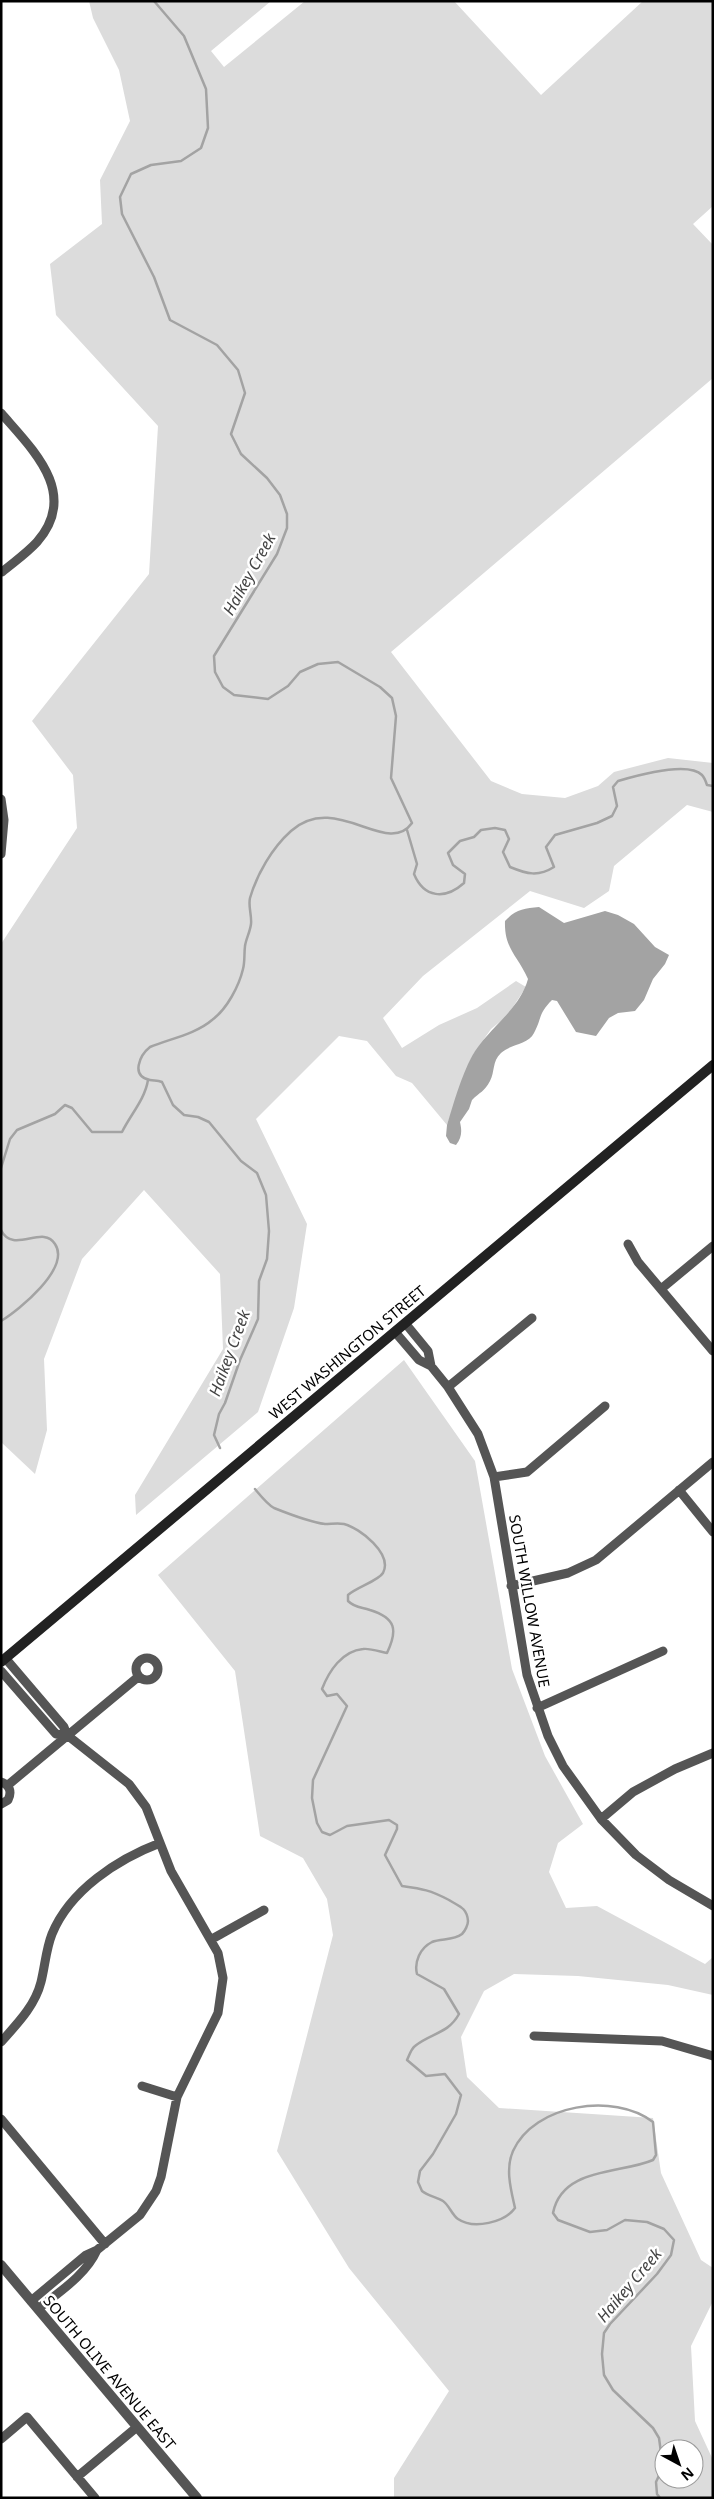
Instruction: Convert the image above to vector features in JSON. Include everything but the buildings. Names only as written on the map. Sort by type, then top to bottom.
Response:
[{"type":"main road","name":"WEST WASHINGTON STREET","points":[[4,1660],[713,1065]]},
{"type":"street","points":[[1,413],[40,459],[47,470],[53,486],[52,512],[44,532],[30,548],[2,572]]},
{"type":"street","points":[[1,799],[4,820],[1,854]]},
{"type":"street","points":[[628,1244],[638,1262],[713,1351]]},
{"type":"street","points":[[660,1289],[713,1246]]},
{"type":"street","points":[[448,1387],[532,1318]]},
{"type":"street","name":"SOUTH WILLOW AVENUE","points":[[405,1323],[428,1351],[431,1366]]},
{"type":"street","name":"SOUTH WILLOW AVENUE","points":[[395,1332],[419,1360],[431,1366],[448,1387],[478,1434],[494,1477],[527,1675],[548,1736],[564,1766],[601,1819],[636,1855],[669,1880],[713,1906]]},
{"type":"street","points":[[494,1477],[527,1472],[605,1406]]},
{"type":"street","points":[[512,1586],[568,1573],[596,1560],[713,1462]]},
{"type":"street","points":[[679,1490],[713,1532]]},
{"type":"street","points":[[537,1708],[663,1651]]},
{"type":"street","points":[[4,1660],[64,1727],[67,1735],[129,1784],[146,1807],[179,1887],[212,1939],[218,1953],[222,1971],[221,2002],[212,2026],[178,2097],[161,2177],[156,2191],[140,2215],[101,2247],[86,2255],[31,2301]]},
{"type":"street","points":[[1,1671],[56,1734],[67,1735]]},
{"type":"street","points":[[1,1804],[10,1796],[4,1784],[138,1677]]},
{"type":"street","points":[[601,1819],[633,1792],[675,1769],[713,1753]]},
{"type":"street","points":[[1,2042],[23,2016],[37,1994],[52,1935],[69,1907],[115,1864],[160,1843]]},
{"type":"street","points":[[212,1939],[264,1910]]},
{"type":"street","points":[[534,2036],[662,2041],[713,2056]]},
{"type":"street","points":[[142,2086],[178,2097]]},
{"type":"street","points":[[1,2119],[101,2247]]},
{"type":"street","points":[[38,2309],[84,2270],[101,2247]]},
{"type":"street","name":"SOUTH OLIVE AVENUE EAST","points":[[1,2265],[196,2498]]},
{"type":"street","points":[[1,2439],[27,2417],[95,2498]]},
{"type":"street","points":[[77,2477],[137,2427]]},
{"type":"shaded area","points":[[89,1],[271,1],[211,51],[224,67],[305,1],[454,1],[541,95],[643,1],[713,1],[713,206],[693,224],[713,245],[713,378],[391,652],[491,781],[522,794],[565,798],[598,786],[614,772],[668,758],[713,763],[713,812],[687,805],[614,866],[609,891],[584,908],[530,891],[423,976],[383,1018],[402,1048],[439,1025],[477,1008],[516,981],[526,987],[507,1016],[491,1029],[472,1056],[447,1125],[412,1083],[396,1076],[367,1041],[339,1036],[256,1119],[307,1224],[294,1308],[258,1412],[136,1515],[135,1495],[223,1349],[220,1274],[144,1190],[82,1259],[44,1359],[47,1430],[35,1474],[1,1442],[1,944],[77,828],[73,775],[32,721],[149,574],[158,426],[56,315],[50,264],[102,224],[100,180],[130,121],[119,70],[93,18]]},
{"type":"shaded area","points":[[539,907],[564,923],[605,911],[618,915],[634,924],[655,947],[669,955],[665,964],[653,979],[644,1000],[635,1011],[618,1013],[609,1018],[596,1036],[576,1032],[557,1001],[552,1000],[542,1013],[531,1037],[505,1050],[498,1056],[490,1081],[484,1090],[472,1100],[469,1109],[460,1122],[461,1134],[458,1142],[456,1145],[450,1143],[446,1136],[447,1125],[468,1064],[486,1037],[518,1001],[528,979],[509,946],[505,931],[505,921],[512,914],[520,910]]},
{"type":"shaded area","points":[[404,1360],[475,1461],[512,1669],[545,1756],[583,1824],[558,1843],[549,1872],[566,1908],[597,1906],[705,1964],[713,1957],[713,1995],[668,1985],[578,1976],[514,1974],[484,1991],[461,2037],[467,2077],[499,2108],[653,2118],[661,2173],[701,2260],[713,2268],[713,2301],[691,2346],[695,2421],[703,2439],[654,2439],[654,2489],[704,2489],[704,2440],[713,2460],[713,2498],[394,2498],[394,2478],[449,2391],[349,2268],[277,2151],[333,1935],[327,1899],[303,1858],[260,1836],[235,1671],[158,1575]]},
{"type":"waterway","name":"Haikey Creek","points":[[154,1],[184,36],[206,89],[208,128],[201,148],[181,161],[151,165],[131,174],[120,197],[122,214],[154,277],[170,320],[217,345],[238,370],[245,393],[231,434],[241,454],[267,478],[280,495],[287,514],[287,528],[277,554],[214,656],[215,672],[223,687],[234,695],[268,699],[288,686],[300,672],[318,664],[338,662],[380,687],[392,698],[396,716],[391,778],[412,823],[401,832],[389,833],[342,820],[325,818],[308,821],[291,831],[272,853],[253,889],[250,898],[251,924],[245,946],[244,966],[232,997],[223,1010],[206,1025],[150,1047],[140,1060],[140,1074],[144,1078],[162,1082],[173,1105],[184,1115],[198,1117],[209,1122],[241,1161],[257,1173],[266,1195],[269,1231],[267,1259],[259,1281],[258,1319],[219,1414],[214,1435],[220,1448]]},
{"type":"waterway","name":"Haikey Creek","points":[[407,830],[417,864],[414,874],[418,882],[429,892],[442,894],[450,892],[464,883],[465,874],[453,865],[448,853],[460,841],[474,837],[481,830],[495,828],[505,830],[509,839],[503,852],[510,867],[527,873],[538,873],[554,867],[546,847],[555,835],[597,823],[612,816],[617,806],[613,787],[618,781],[661,771],[685,769],[702,775],[707,785],[713,786]]},
{"type":"waterway","points":[[1,1168],[10,1139],[17,1130],[55,1114],[65,1105],[72,1108],[92,1132],[122,1132],[141,1100],[148,1080]]},
{"type":"waterway","points":[[1,1230],[6,1237],[13,1240],[36,1237],[50,1239],[55,1244],[58,1254],[56,1265],[41,1287],[19,1308],[1,1321]]},
{"type":"waterway","name":"Haikey Creek","points":[[255,1489],[274,1508],[299,1518],[325,1524],[351,1526],[366,1536],[379,1550],[385,1566],[383,1573],[377,1579],[348,1595],[348,1601],[356,1606],[379,1613],[390,1621],[393,1638],[387,1653],[366,1649],[349,1654],[337,1663],[325,1682],[322,1689],[327,1696],[337,1694],[347,1706],[313,1780],[312,1798],[317,1823],[322,1832],[330,1835],[347,1826],[389,1820],[397,1825],[385,1855],[402,1886],[426,1890],[442,1897],[462,1907],[467,1916],[468,1921],[462,1934],[455,1938],[432,1942],[421,1952],[416,1965],[417,1974],[444,1989],[459,2014],[450,2026],[415,2046],[407,2060],[426,2076],[445,2074],[461,2095],[456,2114],[433,2154],[420,2171],[418,2182],[422,2191],[443,2201],[458,2219],[465,2222],[480,2224],[497,2221],[515,2208],[509,2172],[513,2151],[523,2135],[538,2122],[556,2113],[576,2108],[597,2106],[618,2107],[637,2113],[653,2122],[656,2155],[653,2160],[594,2174],[580,2180],[568,2187],[559,2198],[553,2213],[558,2220],[590,2232],[607,2230],[625,2220],[647,2222],[664,2229],[674,2240],[671,2255],[657,2274],[610,2324],[604,2333],[602,2354],[604,2375],[613,2390],[653,2428],[659,2438],[663,2467],[656,2482],[657,2494],[660,2498]]}]
